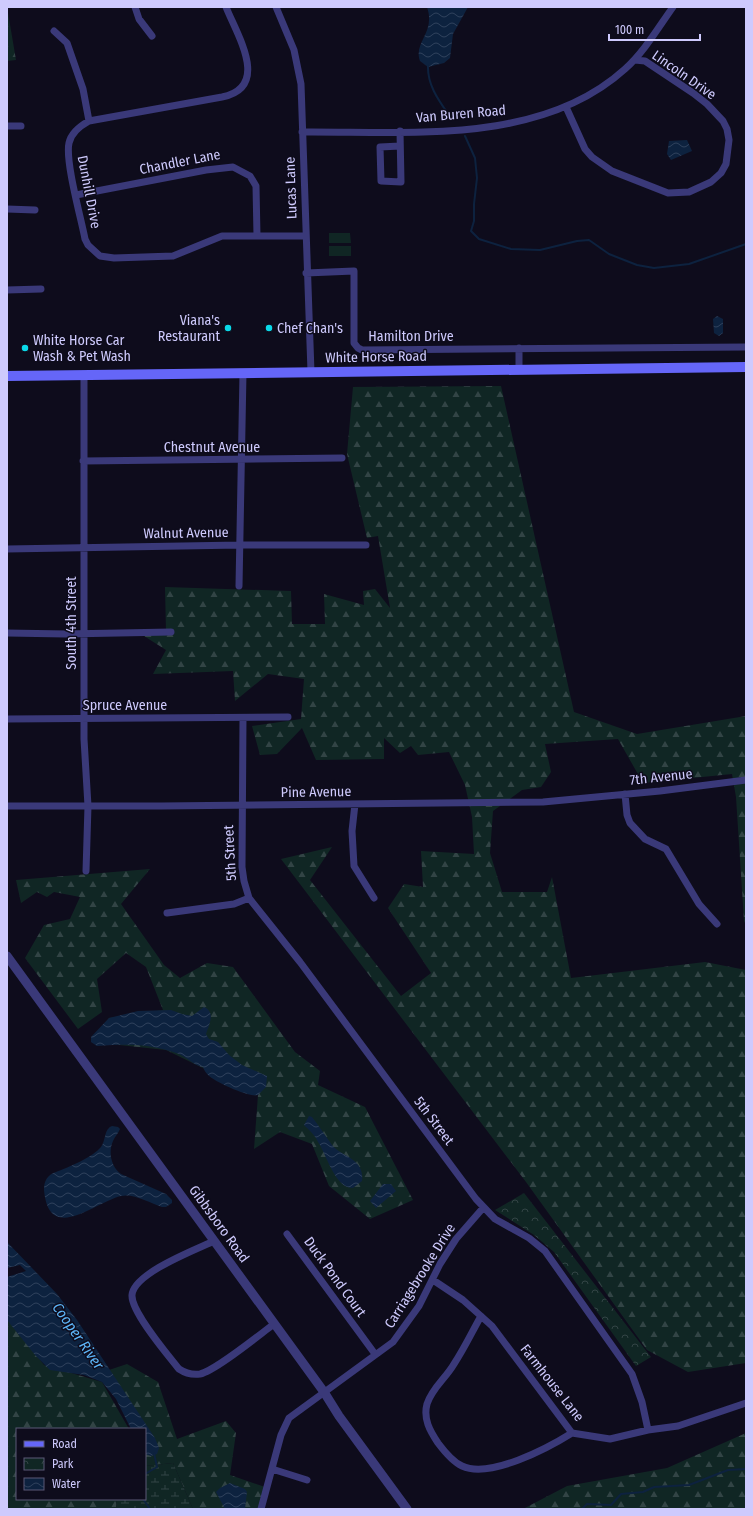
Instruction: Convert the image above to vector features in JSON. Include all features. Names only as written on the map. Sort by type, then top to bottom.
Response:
[{"type":"main road","name":"White Horse Road","points":[[7,376],[746,367]]},
{"type":"street","points":[[135,7],[139,19],[152,36]]},
{"type":"street","points":[[54,31],[68,43],[83,89],[89,121],[222,97],[239,90],[247,79],[248,65],[226,7]]},
{"type":"street","name":"Lucas Lane","points":[[276,7],[294,50],[298,66],[311,372]]},
{"type":"street","name":"Van Buren Road","points":[[302,132],[442,131],[492,127],[539,117],[566,107],[607,84],[635,60],[673,7]]},
{"type":"street","name":"Lincoln Drive","points":[[566,107],[585,149],[592,157],[612,171],[673,193],[689,192],[700,189],[711,182],[721,173],[726,164],[729,140],[727,129],[723,121],[707,104],[693,93],[645,61],[635,60]]},
{"type":"street","name":"Dunhill Drive","points":[[89,121],[78,129],[69,142],[69,163],[85,239],[94,252],[106,258],[174,256],[218,237],[305,236]]},
{"type":"street","points":[[7,126],[21,126]]},
{"type":"street","points":[[400,131],[401,182],[381,181],[380,147],[400,146]]},
{"type":"street","name":"Chandler Lane","points":[[76,195],[233,166],[250,176],[256,186],[257,236]]},
{"type":"street","points":[[7,209],[35,210]]},
{"type":"street","name":"Hamilton Drive","points":[[306,273],[354,271],[354,343],[358,348],[746,347]]},
{"type":"street","points":[[7,290],[41,289]]},
{"type":"street","points":[[518,348],[519,370]]},
{"type":"street","points":[[239,586],[243,373]]},
{"type":"street","name":"South 4th Street","points":[[84,375],[84,718],[88,806],[86,871]]},
{"type":"street","name":"Chestnut Avenue","points":[[84,461],[342,458]]},
{"type":"street","name":"Walnut Avenue","points":[[7,549],[84,549],[240,545],[366,545]]},
{"type":"street","points":[[7,633],[84,634],[171,632]]},
{"type":"street","name":"Spruce Avenue","points":[[7,719],[288,717]]},
{"type":"street","name":"5th Street","points":[[243,718],[242,867],[249,898],[300,962],[483,1208],[495,1219],[529,1238],[545,1251],[632,1374],[642,1402],[648,1430]]},
{"type":"street","name":"7th Avenue","points":[[717,924],[699,904],[666,849],[645,839],[637,832],[628,815],[625,794],[746,780]]},
{"type":"street","name":"Pine Avenue","points":[[7,806],[543,802],[625,794]]},
{"type":"street","points":[[355,804],[352,831],[354,866],[374,898]]},
{"type":"street","points":[[167,913],[234,904],[249,898]]},
{"type":"street","name":"Gibbsboro Road","points":[[7,956],[324,1392],[339,1416],[406,1509]]},
{"type":"street","name":"Carriagebrooke Drive","points":[[261,1509],[280,1435],[289,1418],[393,1342],[404,1329],[419,1306],[456,1239],[483,1208]]},
{"type":"street","name":"Duck Pond Court","points":[[287,1234],[375,1354]]},
{"type":"street","points":[[214,1241],[148,1274],[137,1285],[132,1296],[133,1304],[149,1330],[179,1369],[185,1372],[199,1374],[214,1368],[274,1324]]},
{"type":"street","name":"Farmhouse Lane","points":[[433,1280],[462,1300],[492,1326],[572,1433],[610,1439],[648,1430],[678,1426],[746,1403]]},
{"type":"street","points":[[481,1316],[454,1364],[431,1393],[427,1405],[426,1413],[428,1426],[441,1446],[462,1466],[481,1470],[491,1469],[554,1444],[572,1433]]},
{"type":"street","points":[[272,1469],[307,1480]]},
{"type":"green space","points":[[7,7],[16,60],[7,61]]},
{"type":"green space","points":[[329,233],[350,233],[351,243],[329,243]]},
{"type":"green space","points":[[329,246],[351,246],[351,256],[329,256]]},
{"type":"green space","points":[[501,386],[574,712],[637,734],[746,716],[746,925],[744,921],[736,797],[732,774],[643,783],[618,739],[545,744],[551,772],[541,787],[522,790],[493,811],[490,853],[502,892],[547,892],[552,877],[571,978],[705,962],[746,970],[746,1363],[688,1372],[647,1350],[526,1182],[281,859],[332,847],[310,880],[401,996],[431,973],[388,908],[404,884],[423,887],[421,851],[474,854],[472,817],[465,785],[449,752],[418,755],[411,746],[400,753],[384,738],[384,759],[316,760],[302,728],[277,754],[260,755],[252,726],[301,719],[304,679],[268,674],[235,701],[233,671],[153,674],[166,650],[144,636],[166,631],[165,587],[291,591],[292,624],[325,624],[324,594],[364,605],[363,591],[375,589],[390,608],[378,536],[367,538],[347,454],[353,387]]},
{"type":"green space","points":[[150,869],[121,904],[164,965],[180,978],[207,963],[233,967],[295,1052],[320,1071],[318,1085],[365,1107],[413,1200],[370,1219],[329,1186],[312,1144],[280,1132],[254,1149],[258,1095],[166,1050],[91,1042],[109,1018],[163,1010],[146,967],[126,953],[97,979],[102,1012],[78,1029],[25,958],[44,925],[70,919],[80,897],[54,892],[47,897],[37,892],[21,903],[16,880]]},
{"type":"green space","points":[[524,1193],[651,1357],[636,1366],[554,1252],[534,1235],[495,1210]]},
{"type":"green space","points":[[7,1317],[44,1365],[102,1382],[128,1428],[16,1428],[16,1500],[117,1500],[116,1509],[7,1509]]},
{"type":"green space","points":[[127,1364],[158,1382],[177,1439],[226,1421],[236,1433],[230,1475],[265,1487],[260,1509],[193,1509],[173,1463],[146,1466],[146,1428],[144,1428],[109,1370]]},
{"type":"green space","points":[[746,1433],[746,1509],[523,1509],[567,1486],[667,1468]]},
{"type":"green space","points":[[173,1463],[193,1509],[116,1509],[117,1500],[146,1500],[146,1466]]},
{"type":"water","points":[[427,7],[468,7],[453,34],[450,58],[444,63],[428,67],[420,61],[419,54],[419,48],[429,24]]},
{"type":"water","points":[[687,140],[692,151],[671,160],[667,154],[669,141]]},
{"type":"water","points":[[717,316],[723,319],[723,333],[719,336],[714,333],[713,319]]},
{"type":"water","points":[[204,1007],[208,1009],[211,1015],[206,1034],[209,1039],[218,1042],[229,1055],[242,1065],[267,1076],[266,1087],[258,1095],[241,1092],[225,1085],[208,1075],[203,1067],[196,1065],[185,1057],[168,1050],[138,1045],[97,1046],[91,1042],[91,1037],[109,1018],[138,1011],[171,1010],[192,1016]]},
{"type":"water","points":[[309,1116],[312,1117],[336,1149],[351,1158],[360,1167],[362,1181],[353,1188],[347,1187],[336,1177],[317,1139],[304,1125]]},
{"type":"water","points":[[112,1126],[120,1129],[111,1145],[111,1159],[118,1171],[121,1174],[166,1194],[172,1200],[172,1203],[166,1207],[162,1207],[136,1197],[126,1195],[110,1200],[75,1216],[64,1218],[54,1215],[48,1206],[44,1190],[47,1179],[53,1173],[80,1161],[97,1151],[103,1144],[109,1127]]},
{"type":"water","points":[[383,1184],[391,1184],[396,1191],[376,1208],[370,1201]]},
{"type":"water","points":[[7,1242],[57,1294],[77,1320],[155,1438],[159,1448],[157,1454],[151,1456],[146,1454],[146,1428],[130,1428],[116,1399],[102,1382],[84,1375],[50,1370],[35,1355],[7,1320],[7,1277],[26,1271],[20,1265],[7,1268]]},
{"type":"water","points":[[230,1483],[245,1489],[247,1492],[245,1509],[225,1509],[216,1492],[220,1488]]},
{"type":"waterway","points":[[428,65],[428,73],[432,87],[451,118]]},
{"type":"waterway","points":[[465,136],[475,158],[477,178],[474,221],[471,231],[479,239],[511,249],[540,250],[577,241],[589,240],[609,254],[637,265],[654,268],[689,264],[746,244]]},
{"type":"waterway","name":"Cooper River","points":[[146,1473],[157,1467],[154,1453]]},
{"type":"waterway","points":[[582,1509],[587,1504],[611,1505],[621,1494],[643,1492],[654,1487],[689,1485],[728,1470],[746,1469]]},
{"type":"waterway","name":"Cooper River","points":[[144,1500],[150,1509]]},
{"type":"place","name":"Viana's Restaurant","points":[[228,328]]},
{"type":"place","name":"Chef Chan's","points":[[269,328]]},
{"type":"place","name":"White Horse Car Wash & Pet Wash","points":[[25,348]]}]
